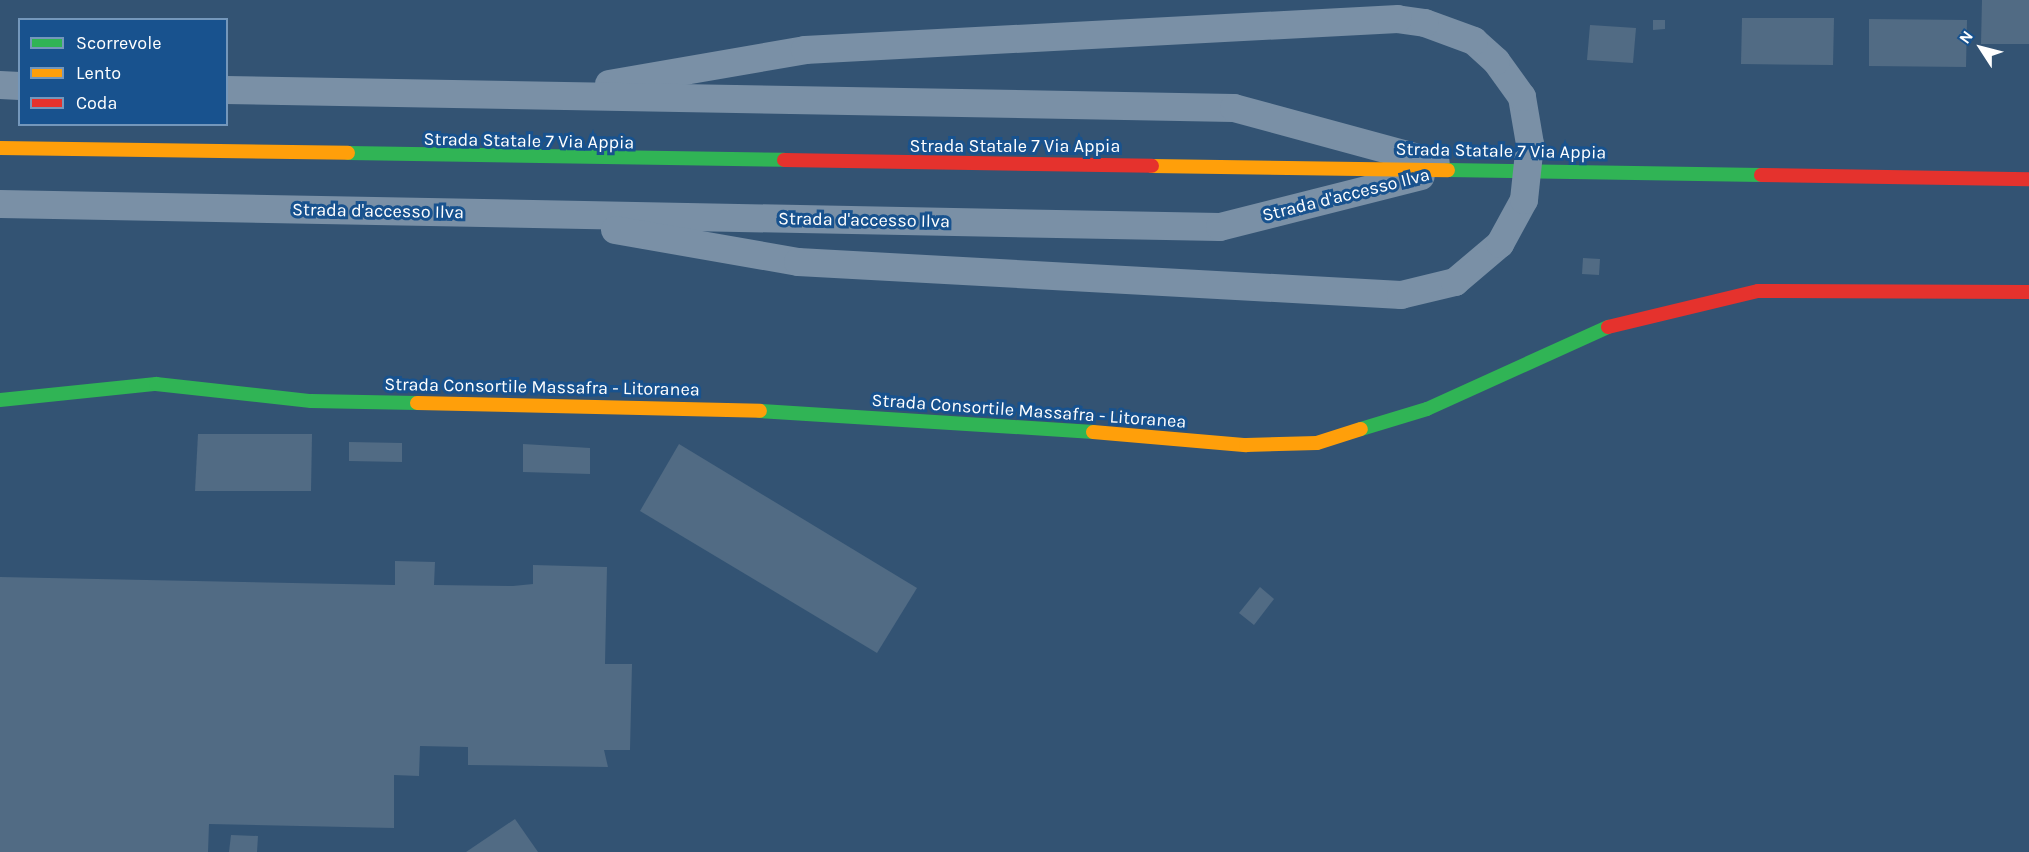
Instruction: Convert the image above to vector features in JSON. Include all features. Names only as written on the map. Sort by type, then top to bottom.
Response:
[{"type":"street","points":[[524,214],[798,262],[1401,295],[1455,282],[1500,244],[1524,200],[1530,144],[1522,97],[1496,60],[1474,41],[1425,22],[805,50],[541,96]]},
{"type":"street","points":[[0,85],[18,86]]},
{"type":"street","name":"Strada d'accesso Ilva","points":[[228,90],[1234,108],[1455,168]]},
{"type":"street","name":"Strada Statale 7 Via Appia","points":[[0,148],[582,160],[1455,168],[2029,179]]},
{"type":"street","name":"Strada d'accesso Ilva","points":[[0,204],[1220,227],[1455,168]]},
{"type":"street","name":"Strada Consortile Massafra - Litoranea","points":[[0,400],[156,384],[311,401],[705,409],[935,419],[1246,446],[1317,443],[1427,409],[1541,354],[1636,317],[1758,291],[2029,292]]},
{"type":"building","points":[[1982,0],[2029,0],[2029,44],[1981,44]]},
{"type":"building","points":[[1742,18],[1834,18],[1833,65],[1741,64]]},
{"type":"building","points":[[1869,19],[1967,20],[1966,67],[1869,66]]},
{"type":"building","points":[[1653,20],[1665,20],[1665,29],[1653,30]]},
{"type":"building","points":[[1590,25],[1636,28],[1633,63],[1587,60]]},
{"type":"building","points":[[1583,258],[1600,259],[1599,275],[1582,274]]},
{"type":"building","points":[[198,434],[312,434],[311,491],[195,491]]},
{"type":"building","points":[[349,442],[402,443],[402,462],[349,461]]},
{"type":"building","points":[[523,444],[590,448],[590,474],[523,472]]},
{"type":"building","points":[[679,444],[917,588],[877,653],[640,511]]},
{"type":"building","points":[[395,561],[435,562],[434,585],[533,584],[533,565],[607,567],[605,664],[632,664],[630,750],[604,750],[608,767],[468,765],[468,747],[420,746],[419,776],[394,775],[394,828],[209,824],[208,852],[0,852],[0,577],[395,585]]},
{"type":"building","points":[[1260,587],[1274,599],[1254,625],[1239,613]]},
{"type":"building","points":[[515,819],[538,852],[466,852]]},
{"type":"building","points":[[231,835],[258,836],[257,852],[229,852]]},
{"type":"traffic: fast","points":[[348,153],[784,160]]},
{"type":"traffic: fast","points":[[1448,170],[1761,175]]},
{"type":"traffic: fast","points":[[1361,429],[1427,409],[1608,327]]},
{"type":"traffic: fast","points":[[0,400],[156,384],[311,401],[417,403]]},
{"type":"traffic: fast","points":[[760,411],[1093,432]]},
{"type":"traffic: slow","points":[[0,148],[348,153]]},
{"type":"traffic: slow","points":[[1152,166],[1448,170]]},
{"type":"traffic: slow","points":[[417,403],[760,411]]},
{"type":"traffic: slow","points":[[1093,432],[1246,445],[1317,443],[1361,429]]},
{"type":"traffic: jam","points":[[784,160],[1152,166]]},
{"type":"traffic: jam","points":[[1761,175],[2029,179]]},
{"type":"traffic: jam","points":[[1608,327],[1758,291],[2029,292]]}]
